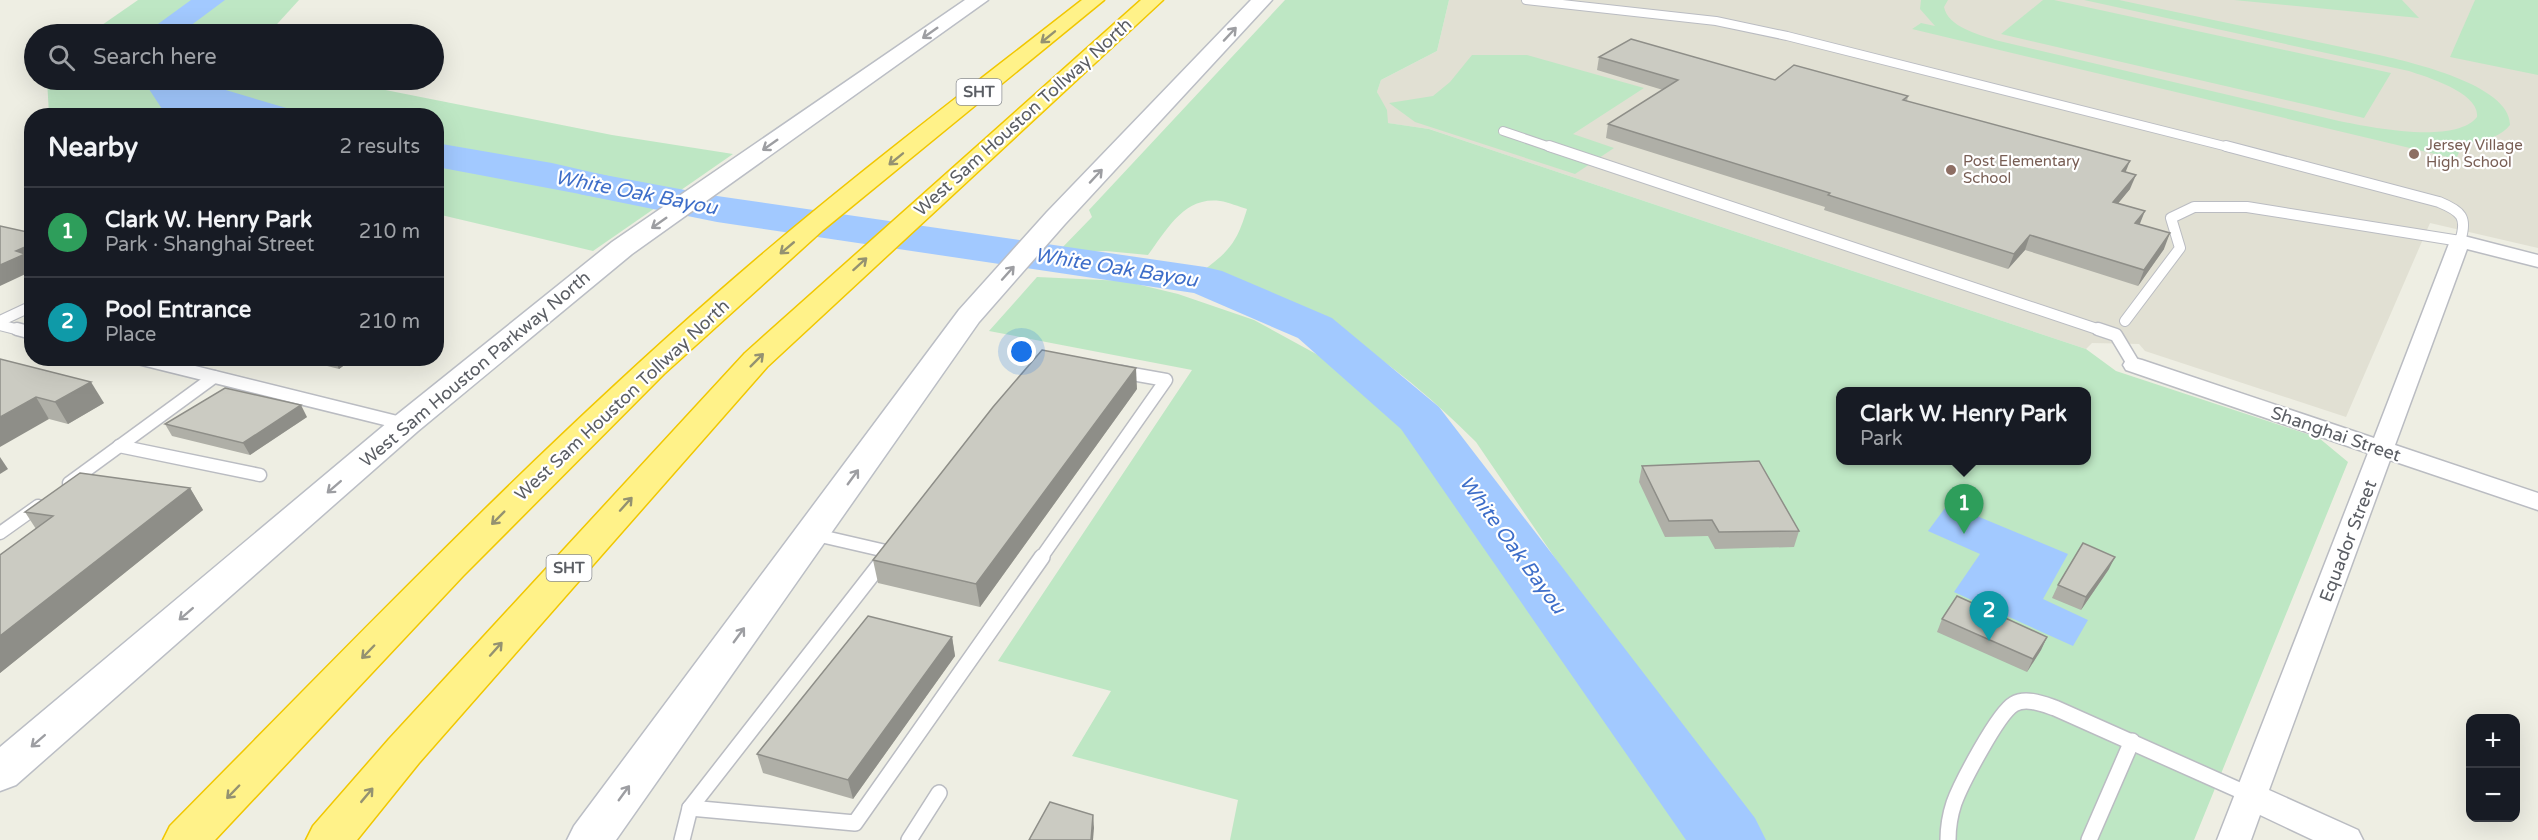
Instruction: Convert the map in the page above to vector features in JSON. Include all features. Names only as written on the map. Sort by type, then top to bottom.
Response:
[{"type":"highway","name":"West Sam Houston Tollway North","points":[[186,840],[534,481],[666,355],[754,276],[1094,0]]},
{"type":"highway","name":"West Sam Houston Tollway North","points":[[329,840],[412,742],[756,360],[816,303],[1154,0]]},
{"type":"main road","name":"West Sam Houston Parkway North","points":[[0,773],[406,424],[622,248],[978,0]]},
{"type":"main road","points":[[590,840],[969,316],[1056,218],[1262,0]]},
{"type":"street","points":[[2460,240],[2538,261]]},
{"type":"street","name":"Equador Street","points":[[2234,840],[2460,240]]},
{"type":"street","name":"Shanghai Street","points":[[2134,366],[2538,502]]},
{"type":"street","points":[[2251,796],[2346,840]]},
{"type":"lane","points":[[1526,0],[1716,21],[1787,36],[2420,195],[2461,214],[2465,224],[2460,240],[2247,207],[2194,207],[2171,218],[2180,248],[2125,321]]},
{"type":"lane","points":[[1503,131],[2116,335],[2134,366]]},
{"type":"lane","points":[[0,323],[24,310]]},
{"type":"lane","points":[[0,323],[24,330]]},
{"type":"lane","points":[[170,366],[406,424]]},
{"type":"lane","points":[[690,808],[855,823],[1166,380],[1110,370]]},
{"type":"lane","points":[[0,533],[214,377]]},
{"type":"lane","points":[[119,446],[260,475]]},
{"type":"lane","points":[[682,840],[690,808],[894,547],[812,533]]},
{"type":"lane","points":[[1948,840],[1948,827],[1954,802],[2002,717],[2013,704],[2031,701],[2055,708],[2132,741],[2251,796]]},
{"type":"lane","points":[[2089,840],[2132,741]]},
{"type":"lane","points":[[909,840],[939,793]]},
{"type":"shaded area","name":"Post Elementary School","points":[[1449,0],[2538,0],[2538,248],[2430,223],[2346,417],[2145,351],[2139,344],[2092,343],[2086,349],[1429,129],[1387,123],[1377,92],[1381,80],[1437,51]]},
{"type":"green space","points":[[138,0],[299,0],[277,24],[103,24]]},
{"type":"green space","points":[[1285,0],[1449,0],[1437,51],[1381,80],[1377,92],[1387,110],[1388,123],[1429,129],[2086,349],[2116,371],[2319,438],[2348,462],[2194,840],[1751,840],[1725,808],[1476,442],[1440,407],[1401,375],[1339,332],[1288,306],[1197,275],[1229,248],[1239,232],[1247,209],[1220,201],[1196,204],[1177,217],[1148,255],[1106,251],[1057,253],[1092,217],[1089,210]]},
{"type":"green space","points":[[1921,0],[1948,0],[1944,7],[1951,20],[1965,29],[1995,40],[2339,121],[2390,130],[2432,132],[2466,125],[2477,117],[2476,108],[2462,93],[2409,71],[2084,0],[2119,0],[2379,55],[2413,63],[2477,87],[2494,98],[2506,111],[2510,125],[2503,132],[2486,140],[2438,144],[2460,150],[2456,159],[1912,29],[1921,23],[1935,26],[1920,9]]},
{"type":"green space","points":[[2043,0],[2054,0],[2391,73],[2364,118],[2001,34]]},
{"type":"green space","points":[[2234,0],[2402,0],[2419,18]]},
{"type":"green space","points":[[2475,0],[2538,0],[2538,75],[2450,57]]},
{"type":"green space","points":[[1472,55],[1527,55],[1644,88],[1573,134],[1614,148],[1575,174],[1415,122],[1389,103],[1433,96],[1450,82]]},
{"type":"green space","points":[[48,90],[385,90],[612,135],[733,154],[593,251],[444,216],[444,108],[49,108]]},
{"type":"green space","points":[[1037,277],[1124,281],[1178,294],[1254,320],[1329,361],[1406,421],[1463,484],[1700,840],[1230,840],[1238,800],[1072,756],[1111,691],[998,661],[1192,370],[989,331]]},
{"type":"water","points":[[191,0],[225,0],[193,24],[158,24]]},
{"type":"water","points":[[150,90],[226,90],[286,108],[161,108]]},
{"type":"water","points":[[444,144],[552,163],[677,192],[654,208],[444,168]]},
{"type":"water","points":[[1948,504],[2068,554],[2043,599],[2088,620],[2073,646],[1954,592],[1980,554],[1928,531]]},
{"type":"building","name":"Post Elementary School","points":[[1631,39],[1775,80],[1794,65],[1908,96],[1903,100],[2130,161],[2122,171],[2136,175],[2113,202],[2145,211],[2135,223],[2170,233],[2144,270],[2030,235],[2014,254],[1828,195],[1830,193],[1608,124],[1678,80],[1599,57]]},
{"type":"building","points":[[0,226],[24,231],[24,248],[16,251],[24,254],[0,265]]},
{"type":"building","points":[[1042,350],[1136,368],[976,584],[873,560],[993,407]]},
{"type":"building","points":[[0,359],[91,382],[55,402],[36,397],[0,417]]},
{"type":"building","points":[[225,388],[301,405],[243,443],[165,424]]},
{"type":"building","points":[[1759,461],[1799,531],[1719,532],[1712,520],[1669,521],[1642,466]]},
{"type":"building","points":[[80,473],[190,488],[0,636],[0,555],[53,516],[25,512]]},
{"type":"building","points":[[2083,543],[2115,557],[2086,597],[2058,585]]},
{"type":"building","points":[[1957,596],[2047,637],[2033,659],[1942,619]]},
{"type":"building","points":[[868,616],[952,637],[848,780],[757,754]]},
{"type":"building","points":[[1050,802],[1093,815],[1091,840],[1029,840]]},
{"type":"waterway","name":"White Oak Bayou","points":[[594,185],[717,209],[1205,281],[1315,328],[1420,418],[1728,840]]},
{"type":"place","name":"Jersey Village High School","points":[[2414,154]]},
{"type":"place","name":"Post Elementary School","points":[[1951,170]]},
{"type":"place","name":"Clark W. Henry Park","points":[[1964,534]]},
{"type":"place","name":"Pool Entrance","points":[[1989,641]]}]
